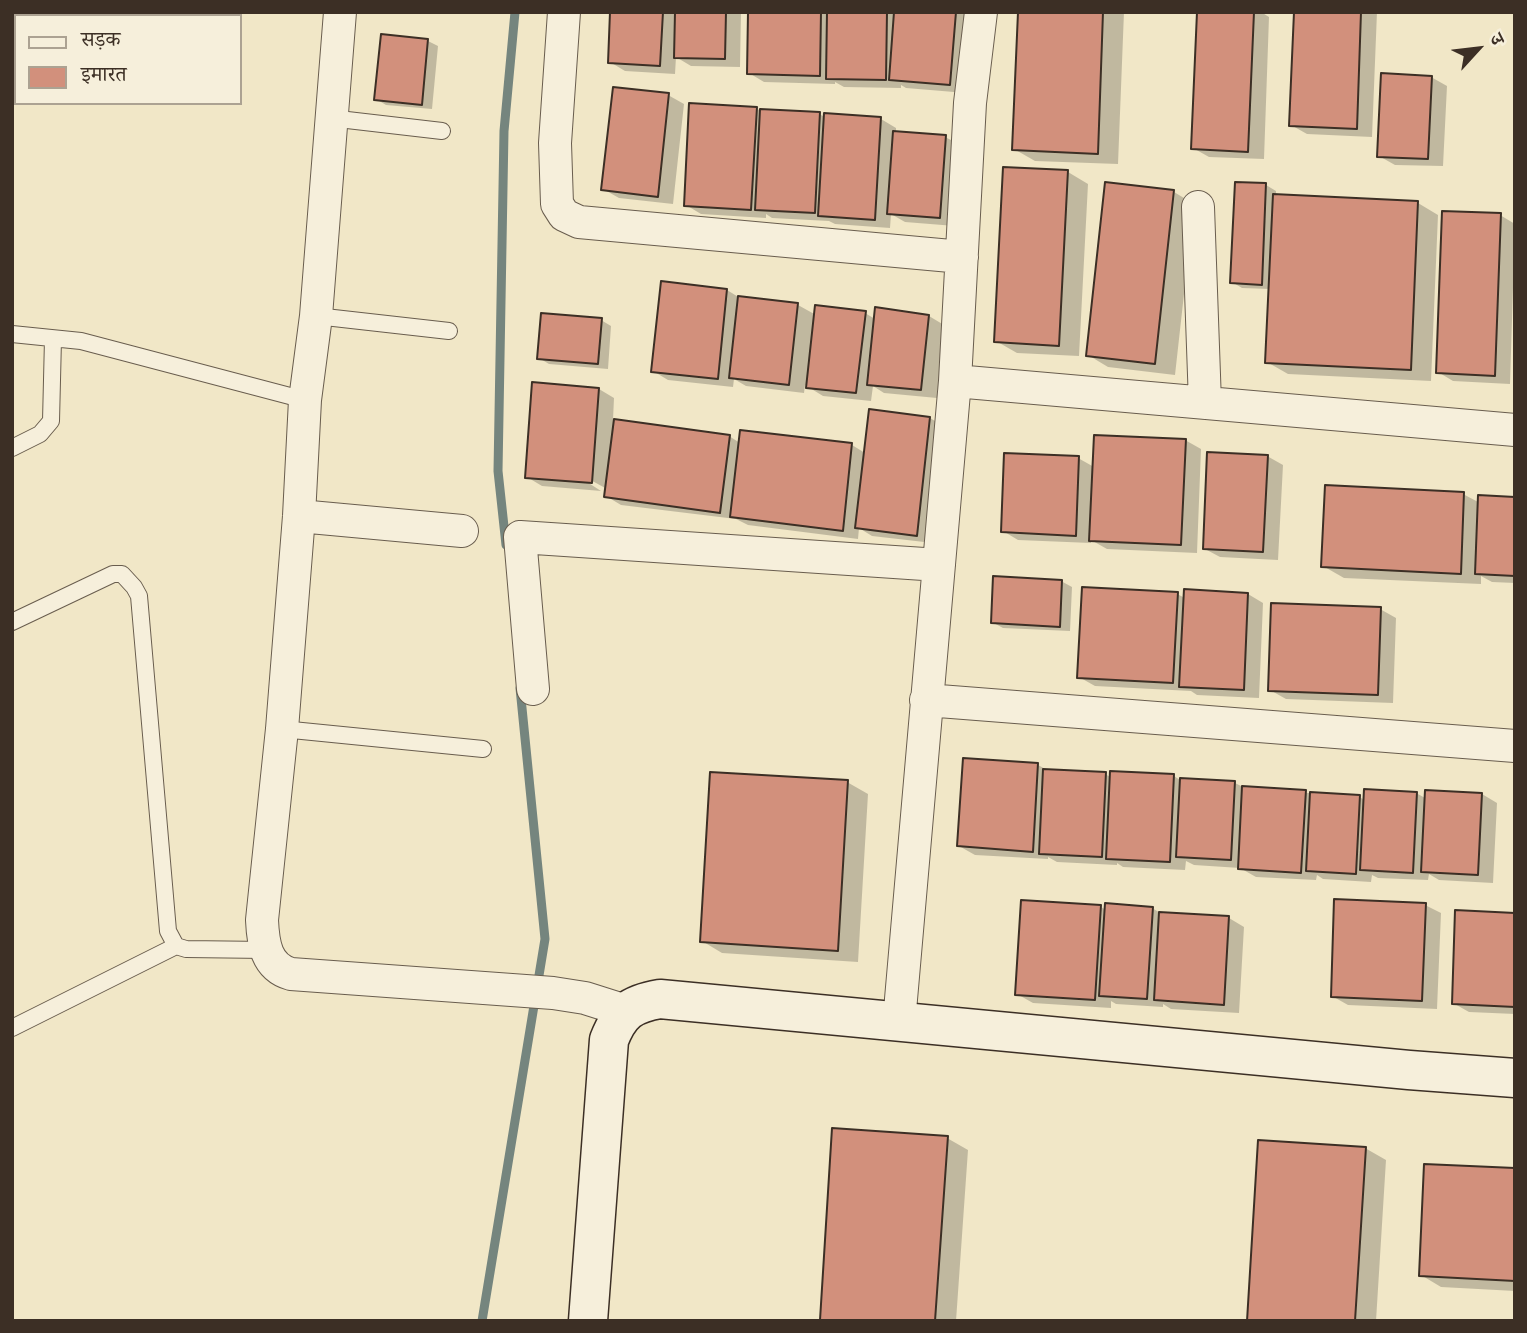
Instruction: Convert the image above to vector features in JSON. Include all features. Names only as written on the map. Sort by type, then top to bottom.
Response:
[{"type":"street","points":[[340,12],[316,316],[305,400],[299,516],[282,729],[261,920],[266,950],[271,962],[280,971],[291,974],[553,993],[607,1003],[626,1010]]},
{"type":"street","points":[[564,12],[555,144],[557,204],[564,215],[579,222],[962,257]]},
{"type":"street","points":[[899,1022],[955,382],[970,103],[981,12]]},
{"type":"street","points":[[1198,207],[1205,403]]},
{"type":"street","points":[[955,382],[1515,430]]},
{"type":"street","points":[[299,516],[462,531]]},
{"type":"street","points":[[533,690],[520,537],[939,565]]},
{"type":"street","points":[[926,700],[1515,746]]},
{"type":"street","points":[[588,1321],[607,1054],[615,1025],[626,1010],[643,1002],[660,999],[1515,1078]]},
{"type":"lane","points":[[330,118],[442,131]]},
{"type":"lane","points":[[316,316],[449,331]]},
{"type":"lane","points":[[12,334],[82,341],[305,400]]},
{"type":"lane","points":[[12,448],[40,434],[51,421],[53,339]]},
{"type":"lane","points":[[12,622],[113,574],[122,574],[139,596],[168,931],[176,946]]},
{"type":"lane","points":[[282,729],[483,749]]},
{"type":"lane","points":[[12,1028],[176,946],[186,949],[266,950]]},
{"type":"building","points":[[610,12],[663,12],[660,66],[608,63]]},
{"type":"building","points":[[675,12],[726,12],[725,59],[674,58]]},
{"type":"building","points":[[748,12],[821,12],[820,76],[747,74]]},
{"type":"building","points":[[827,12],[887,12],[886,80],[826,79]]},
{"type":"building","points":[[894,12],[956,12],[950,85],[889,80]]},
{"type":"building","points":[[1018,12],[1103,12],[1098,154],[1012,150]]},
{"type":"building","points":[[1197,12],[1254,12],[1248,152],[1191,149]]},
{"type":"building","points":[[1294,12],[1361,12],[1357,129],[1289,126]]},
{"type":"building","points":[[381,34],[428,39],[422,105],[374,100]]},
{"type":"building","points":[[1381,73],[1432,76],[1428,159],[1377,157]]},
{"type":"building","points":[[613,87],[669,93],[658,197],[601,190]]},
{"type":"building","points":[[689,103],[757,107],[751,210],[684,206]]},
{"type":"building","points":[[760,109],[820,112],[815,213],[755,210]]},
{"type":"building","points":[[824,113],[881,117],[875,220],[818,216]]},
{"type":"building","points":[[893,131],[946,135],[940,218],[887,214]]},
{"type":"building","points":[[1003,167],[1068,170],[1059,346],[994,342]]},
{"type":"building","points":[[1105,182],[1174,190],[1155,364],[1086,356]]},
{"type":"building","points":[[1235,182],[1266,183],[1262,285],[1230,283]]},
{"type":"building","points":[[1273,194],[1418,201],[1411,370],[1265,363]]},
{"type":"building","points":[[1442,211],[1501,213],[1495,376],[1436,373]]},
{"type":"building","points":[[661,281],[727,289],[718,379],[651,372]]},
{"type":"building","points":[[738,296],[798,303],[789,385],[729,378]]},
{"type":"building","points":[[815,305],[866,311],[856,393],[806,388]]},
{"type":"building","points":[[875,307],[929,315],[921,390],[867,385]]},
{"type":"building","points":[[541,313],[602,318],[598,364],[537,359]]},
{"type":"building","points":[[532,382],[599,388],[592,483],[525,478]]},
{"type":"building","points":[[869,409],[930,417],[917,536],[855,528]]},
{"type":"building","points":[[614,419],[730,435],[720,513],[604,497]]},
{"type":"building","points":[[740,430],[852,443],[843,531],[730,517]]},
{"type":"building","points":[[1094,435],[1186,439],[1181,545],[1089,541]]},
{"type":"building","points":[[1207,452],[1268,455],[1263,552],[1203,549]]},
{"type":"building","points":[[1004,453],[1079,456],[1076,536],[1001,532]]},
{"type":"building","points":[[1325,485],[1464,492],[1461,574],[1321,567]]},
{"type":"building","points":[[1478,495],[1515,497],[1515,576],[1475,574]]},
{"type":"building","points":[[993,576],[1062,580],[1060,627],[991,623]]},
{"type":"building","points":[[1082,587],[1178,592],[1173,683],[1077,678]]},
{"type":"building","points":[[1184,589],[1248,593],[1244,690],[1179,687]]},
{"type":"building","points":[[1271,603],[1381,607],[1378,695],[1268,691]]},
{"type":"building","points":[[963,758],[1038,763],[1033,852],[957,846]]},
{"type":"building","points":[[1043,769],[1106,772],[1102,857],[1039,854]]},
{"type":"building","points":[[1110,771],[1174,774],[1170,862],[1106,859]]},
{"type":"building","points":[[710,772],[848,780],[838,951],[700,942]]},
{"type":"building","points":[[1180,778],[1235,781],[1231,860],[1176,857]]},
{"type":"building","points":[[1242,786],[1306,790],[1301,873],[1238,869]]},
{"type":"building","points":[[1364,789],[1417,792],[1413,873],[1360,870]]},
{"type":"building","points":[[1425,790],[1482,793],[1478,875],[1421,872]]},
{"type":"building","points":[[1310,792],[1360,795],[1356,874],[1306,871]]},
{"type":"building","points":[[1334,899],[1426,903],[1422,1001],[1331,997]]},
{"type":"building","points":[[1021,900],[1101,905],[1095,1000],[1015,995]]},
{"type":"building","points":[[1105,903],[1153,907],[1147,999],[1099,996]]},
{"type":"building","points":[[1455,910],[1515,913],[1515,1007],[1452,1004]]},
{"type":"building","points":[[1159,912],[1229,916],[1224,1005],[1154,1000]]},
{"type":"building","points":[[832,1128],[948,1136],[935,1321],[820,1320]]},
{"type":"building","points":[[1258,1140],[1366,1147],[1355,1321],[1247,1321]]},
{"type":"building","points":[[1424,1164],[1515,1168],[1515,1281],[1419,1276]]},
{"type":"waterway","points":[[506,545],[498,471],[504,131],[515,12]]},
{"type":"waterway","points":[[482,1321],[545,939],[520,688]]}]
